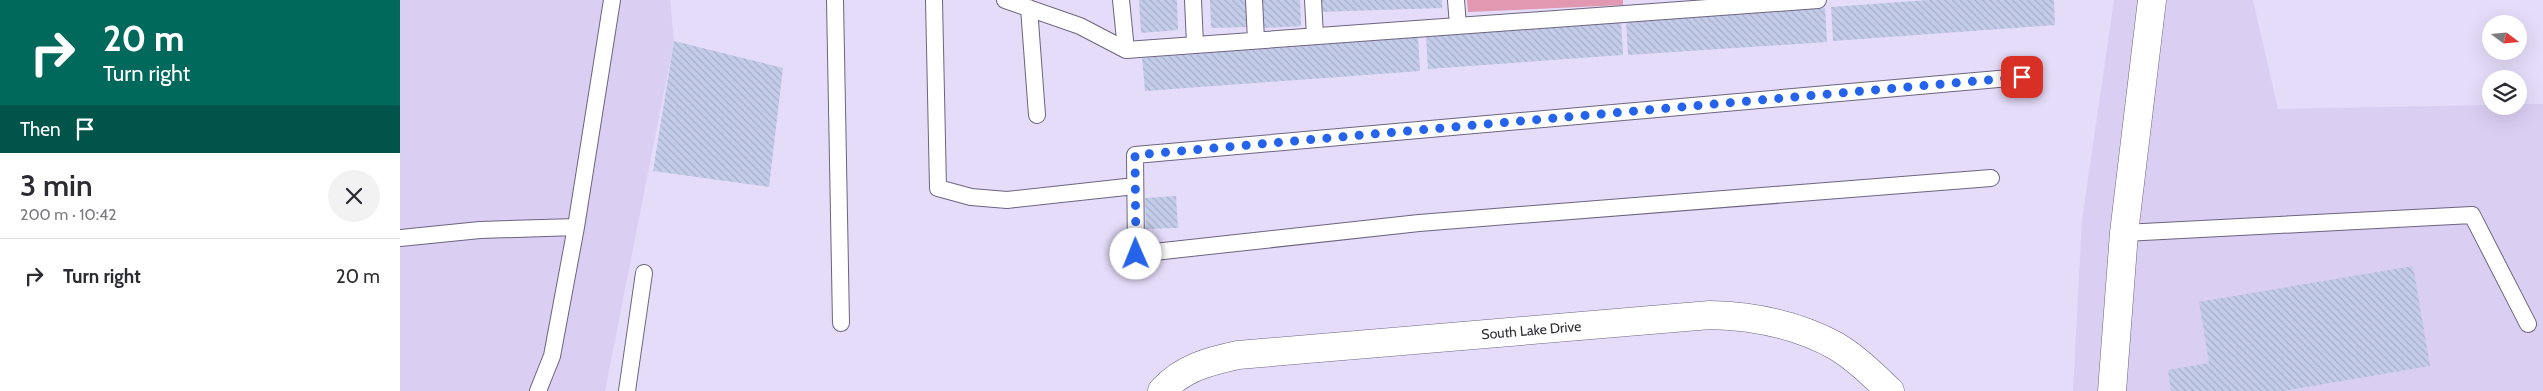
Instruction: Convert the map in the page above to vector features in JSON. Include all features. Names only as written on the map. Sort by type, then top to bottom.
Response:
[{"type":"street","points":[[2112,391],[2124,233],[2152,0]]},
{"type":"street","name":"South Lake Drive","points":[[1162,391],[1173,378],[1207,362],[1238,355],[1710,315],[1746,316],[1811,334],[1838,347],[1890,391]]},
{"type":"lane","points":[[538,391],[552,356],[576,227],[612,0]]},
{"type":"lane","points":[[835,0],[842,323]]},
{"type":"lane","points":[[934,0],[938,188],[971,197],[1007,200],[1135,186]]},
{"type":"lane","points":[[1005,0],[1080,26],[1126,50],[1458,26],[1632,7],[1818,0]]},
{"type":"lane","points":[[1121,0],[1126,50]]},
{"type":"lane","points":[[1193,0],[1195,44]]},
{"type":"lane","points":[[1254,0],[1256,40]]},
{"type":"lane","points":[[1313,0],[1315,36]]},
{"type":"lane","points":[[1456,0],[1458,26]]},
{"type":"lane","points":[[1030,8],[1037,114]]},
{"type":"lane","points":[[1991,178],[1420,223],[1136,254],[1135,155],[2022,77]]},
{"type":"lane","points":[[2124,233],[2472,215],[2528,324]]},
{"type":"lane","points":[[400,238],[480,230],[576,227]]},
{"type":"lane","points":[[627,391],[644,273]]},
{"type":"shaded area","points":[[400,0],[670,0],[674,41],[605,391],[400,391]]},
{"type":"shaded area","points":[[1467,0],[1623,0],[1623,5],[1468,12]]},
{"type":"shaded area","points":[[2114,0],[2253,0],[2278,109],[2482,105],[2482,115],[2527,115],[2527,104],[2543,104],[2543,391],[2073,391],[2082,220]]},
{"type":"building","points":[[1139,0],[1177,0],[1178,30],[1141,33]]},
{"type":"building","points":[[1210,0],[1248,0],[1249,27],[1211,28]]},
{"type":"building","points":[[1261,0],[1300,0],[1301,26],[1263,28]]},
{"type":"building","points":[[1318,0],[1442,0],[1442,8],[1318,12]]},
{"type":"building","points":[[1929,0],[2054,0],[2055,25],[1833,41],[1831,7]]},
{"type":"building","points":[[1825,8],[1827,42],[1628,55],[1626,21]]},
{"type":"building","points":[[1621,21],[1623,55],[1428,69],[1426,35]]},
{"type":"building","points":[[1418,37],[1420,71],[1145,91],[1142,58]]},
{"type":"building","points":[[674,41],[783,68],[769,187],[653,171]]},
{"type":"building","points":[[1176,196],[1178,228],[1146,229],[1145,198]]},
{"type":"building","points":[[2413,266],[2430,366],[2283,391],[2171,391],[2168,370],[2209,363],[2199,302]]},
{"type":"route","points":[[1136,254],[1135,155],[1470,124],[2022,77]]}]
